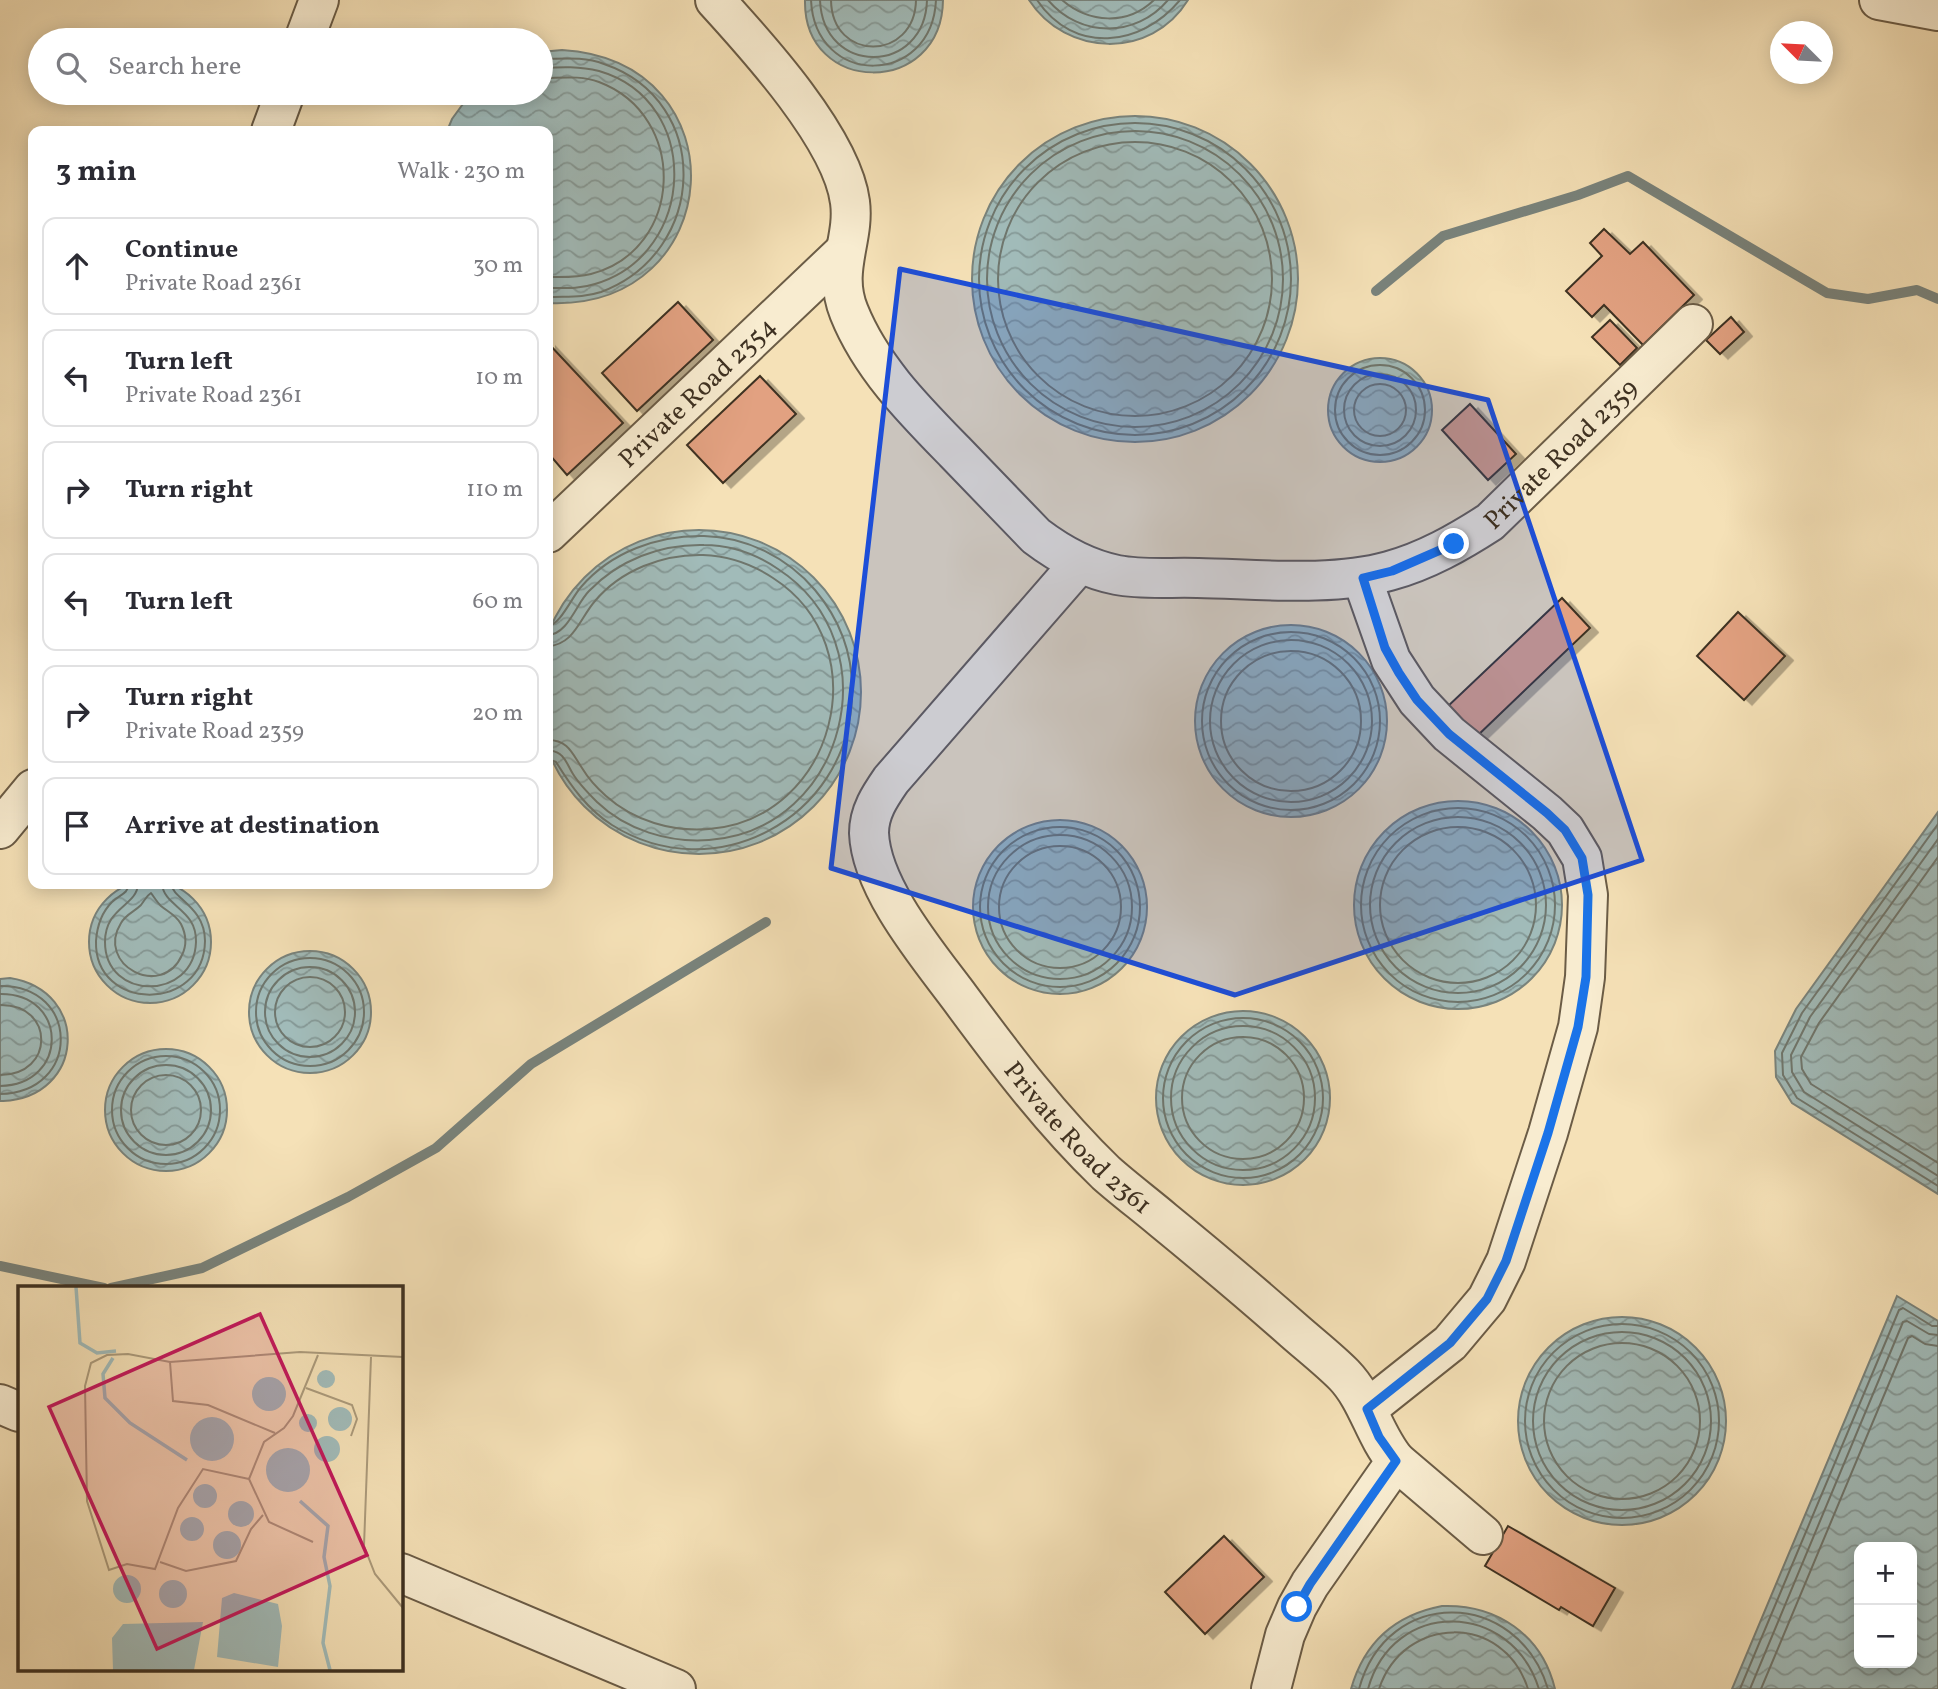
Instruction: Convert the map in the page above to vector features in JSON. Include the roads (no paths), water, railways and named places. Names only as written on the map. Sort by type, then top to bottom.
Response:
[{"type":"lane","points":[[308,28],[318,0]]},
{"type":"lane","points":[[715,0],[786,83],[816,126],[844,177],[850,202],[842,283],[849,311],[872,356],[908,403],[1036,536],[1052,549],[1079,564]]},
{"type":"lane","points":[[1879,0],[1938,11]]},
{"type":"lane","points":[[273,126],[281,105]]},
{"type":"lane","name":"Private Road 2354","points":[[553,528],[844,252]]},
{"type":"lane","name":"Private Road 2359","points":[[1079,564],[1119,575],[1291,580],[1363,578],[1424,559],[1490,522],[1693,324]]},
{"type":"lane","name":"Private Road 2361","points":[[1079,564],[891,780],[875,804],[871,818],[871,845],[877,866],[916,939],[999,1051],[1059,1124],[1108,1174],[1237,1281],[1343,1374],[1367,1409],[1379,1437],[1396,1461],[1483,1535]]},
{"type":"lane","points":[[1363,578],[1385,648],[1417,700],[1449,734],[1565,830],[1582,858],[1588,895],[1586,977],[1578,1027],[1545,1145],[1506,1261],[1487,1299],[1450,1343],[1367,1409]]},
{"type":"lane","points":[[0,829],[28,795]]},
{"type":"lane","points":[[0,1404],[18,1412]]},
{"type":"lane","points":[[1271,1689],[1285,1635],[1297,1607],[1310,1584],[1396,1461]]},
{"type":"lane","points":[[402,1573],[676,1689]]},
{"type":"water","points":[[805,0],[943,0],[937,32],[921,54],[898,68],[873,72],[848,68],[826,54],[810,32]]},
{"type":"water","points":[[1029,0],[1188,0],[1172,20],[1153,33],[1131,41],[1108,44],[1086,41],[1064,32],[1045,19]]},
{"type":"water","points":[[562,50],[621,64],[662,95],[685,137],[691,184],[680,229],[652,268],[608,295],[553,302],[553,126],[449,126],[462,105],[553,105],[553,51]]},
{"type":"water","points":[[1119,116],[1151,116],[1198,128],[1226,143],[1251,163],[1271,188],[1286,216],[1295,247],[1298,279],[1295,311],[1286,342],[1271,370],[1251,395],[1226,415],[1198,430],[1151,442],[1119,442],[1088,435],[1058,423],[1031,405],[1009,383],[991,356],[979,326],[972,295],[972,263],[979,232],[991,202],[1009,175],[1031,153],[1058,135],[1088,123]]},
{"type":"water","points":[[1380,358],[1400,362],[1417,373],[1428,390],[1432,410],[1428,430],[1417,447],[1400,458],[1380,462],[1360,458],[1343,447],[1332,430],[1328,410],[1332,390],[1343,373],[1360,362]]},
{"type":"water","points":[[699,530],[731,533],[761,542],[789,557],[814,577],[834,602],[849,630],[860,676],[858,724],[849,754],[834,782],[814,807],[789,827],[746,847],[699,854],[667,851],[637,842],[609,827],[584,807],[564,782],[553,762],[553,622],[564,602],[584,577],[609,557],[652,537]]},
{"type":"water","points":[[1291,625],[1310,626],[1328,632],[1359,653],[1380,684],[1386,702],[1386,740],[1380,758],[1359,789],[1328,810],[1310,816],[1291,817],[1272,816],[1254,810],[1223,789],[1202,758],[1196,740],[1195,721],[1196,702],[1202,684],[1223,653],[1254,632],[1272,626]]},
{"type":"water","points":[[1458,801],[1498,809],[1532,831],[1554,865],[1562,905],[1554,945],[1532,979],[1498,1001],[1458,1009],[1418,1001],[1384,979],[1362,945],[1354,905],[1362,865],[1384,831],[1418,809]]},
{"type":"water","points":[[1938,812],[1938,1194],[1792,1103],[1776,1077],[1775,1051],[1796,1009]]},
{"type":"water","points":[[1060,820],[1093,826],[1122,845],[1141,874],[1147,907],[1141,940],[1122,969],[1093,988],[1060,994],[1027,988],[998,969],[979,940],[973,907],[979,874],[998,845],[1027,826]]},
{"type":"water","points":[[120,889],[184,891],[201,908],[210,930],[210,954],[201,976],[184,993],[162,1002],[138,1002],[116,993],[99,976],[90,954],[90,930],[99,908]]},
{"type":"water","points":[[310,951],[333,955],[353,969],[367,989],[371,1012],[367,1035],[353,1055],[333,1069],[310,1073],[287,1069],[267,1055],[253,1035],[249,1012],[253,989],[267,969],[287,955]]},
{"type":"water","points":[[10,978],[36,987],[55,1002],[65,1022],[68,1043],[63,1064],[50,1082],[30,1095],[0,1101],[0,979]]},
{"type":"water","points":[[1243,1011],[1276,1017],[1305,1036],[1324,1065],[1330,1098],[1324,1131],[1305,1160],[1276,1179],[1243,1185],[1210,1179],[1181,1160],[1162,1131],[1156,1098],[1162,1065],[1181,1036],[1210,1017]]},
{"type":"water","points":[[166,1049],[189,1053],[209,1067],[223,1087],[227,1110],[223,1133],[209,1153],[189,1167],[166,1171],[143,1167],[123,1153],[109,1133],[105,1110],[109,1087],[123,1067],[143,1053]]},
{"type":"water","points":[[1897,1296],[1938,1321],[1938,1689],[1732,1689]]},
{"type":"water","points":[[1622,1317],[1662,1325],[1680,1334],[1696,1347],[1709,1363],[1718,1381],[1726,1421],[1718,1461],[1709,1479],[1696,1495],[1680,1508],[1662,1517],[1622,1525],[1582,1517],[1564,1508],[1548,1495],[1535,1479],[1526,1461],[1518,1421],[1526,1381],[1535,1363],[1548,1347],[1564,1334],[1582,1325]]},
{"type":"water","points":[[1442,1606],[1481,1611],[1514,1626],[1540,1653],[1555,1689],[1351,1689],[1364,1658],[1384,1634],[1410,1616]]},
{"type":"waterway","points":[[1376,291],[1443,236],[1578,195],[1628,176],[1827,293],[1868,299],[1917,290],[1938,299]]},
{"type":"waterway","points":[[120,1286],[202,1268],[348,1197],[436,1148],[531,1064],[766,922]]},
{"type":"waterway","points":[[0,1266],[95,1286]]}]
